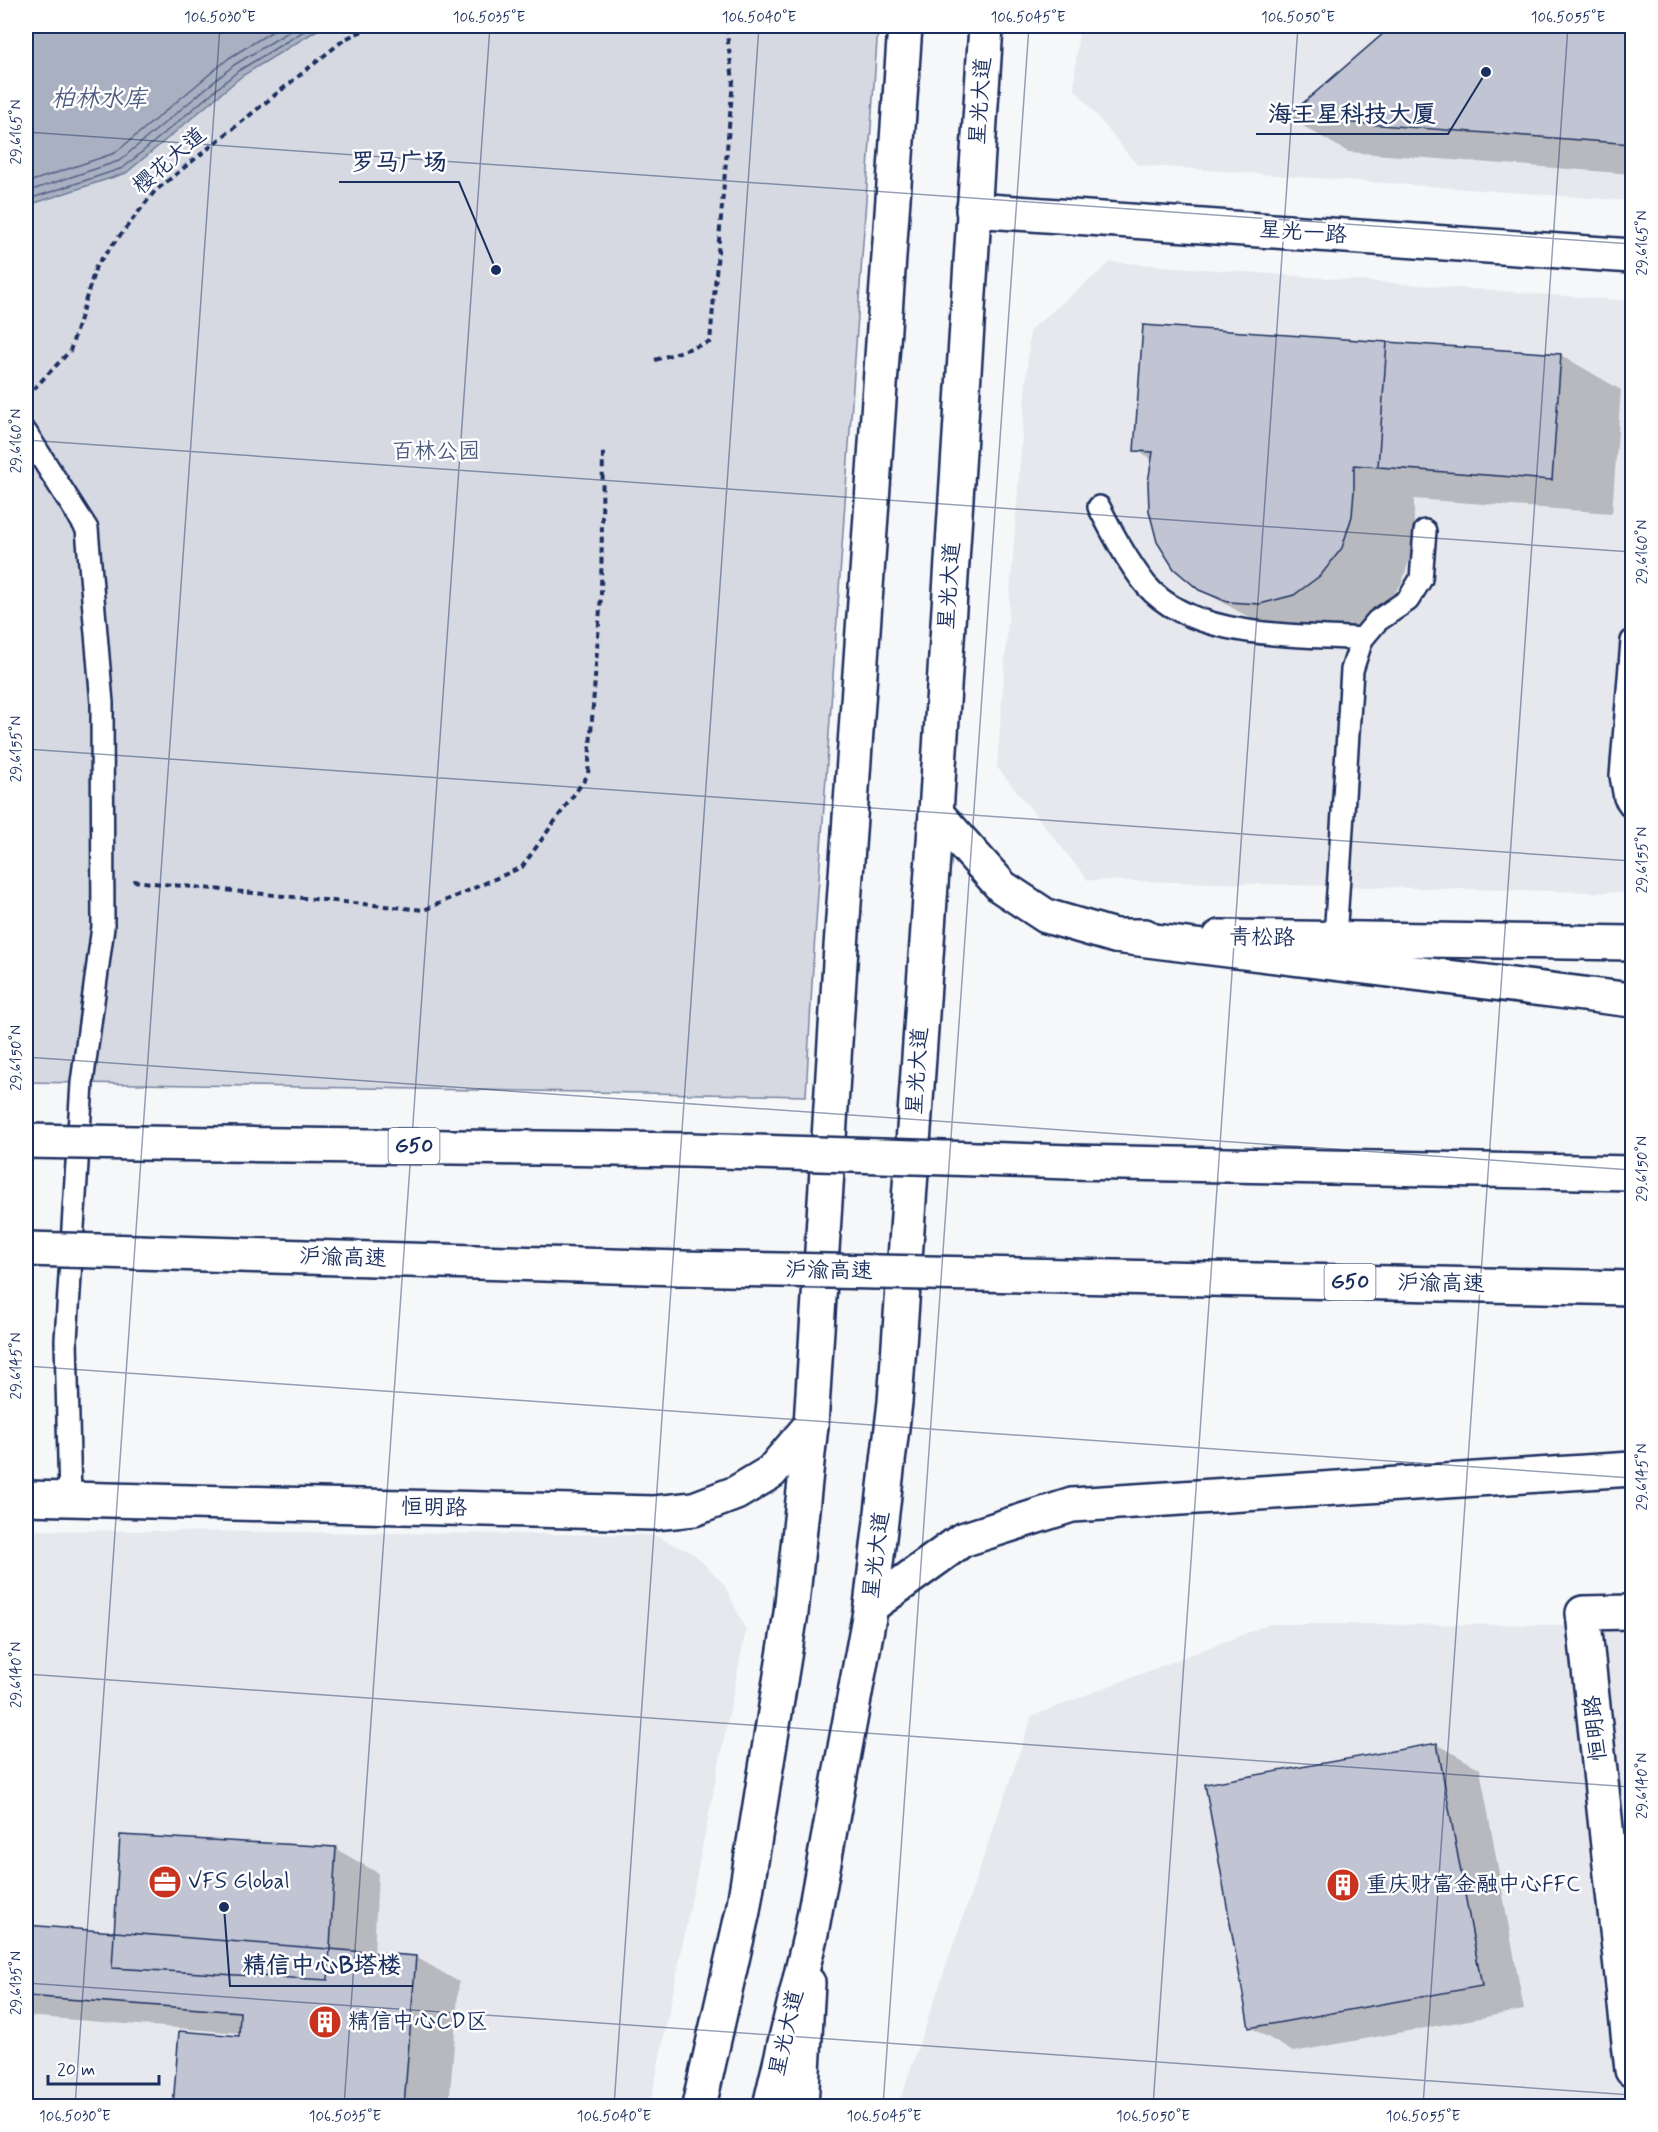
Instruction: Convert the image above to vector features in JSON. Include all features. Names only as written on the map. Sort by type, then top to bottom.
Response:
[{"type":"main road","points":[[699,2106],[743,1911],[791,1614],[811,1425],[842,935],[905,26]]},
{"type":"main road","name":"星光大道","points":[[770,2106],[811,1933],[871,1606],[895,1402],[936,813],[986,26]]},
{"type":"main road","name":"星光一路","points":[[973,210],[1632,256]]},
{"type":"main road","name":"青松路","points":[[936,813],[1002,887],[1046,916],[1115,936],[1632,943]]},
{"type":"main road","points":[[1115,936],[1632,1000]]},
{"type":"main road","name":"G50","points":[[26,1141],[690,1150],[1070,1162],[1632,1173]]},
{"type":"main road","name":"沪渝高速","points":[[26,1249],[680,1268],[1632,1288]]},
{"type":"main road","name":"恒明路","points":[[26,1498],[664,1512],[694,1509],[736,1493],[771,1472],[811,1425]]},
{"type":"main road","points":[[871,1606],[962,1540],[1072,1505],[1632,1469]]},
{"type":"main road","name":"恒明路","points":[[1632,1612],[1583,1613],[1632,2070]]},
{"type":"main road","points":[[801,2106],[811,1933]]},
{"type":"lane","points":[[26,433],[87,529],[102,703],[103,927],[81,1083],[67,1328],[70,1498]]},
{"type":"lane","points":[[1099,507],[1124,553],[1148,586],[1179,611],[1231,630],[1362,639]]},
{"type":"lane","points":[[1335,939],[1352,670],[1362,639],[1377,621],[1408,600],[1422,579],[1425,531]]},
{"type":"lane","points":[[1632,641],[1621,776],[1624,798],[1632,808]]},
{"type":"path","name":"樱花大道","points":[[26,397],[70,351],[96,266],[155,191],[345,39],[373,26]]},
{"type":"path","points":[[655,360],[710,342],[733,81],[726,26]]},
{"type":"path","points":[[102,877],[424,910],[522,867],[588,775],[601,594],[603,452]]},
{"type":"shaded area","points":[[1079,26],[1632,26],[1632,201],[1137,165],[1074,88]]},
{"type":"shaded area","points":[[1111,262],[1632,301],[1632,893],[1088,880],[997,767],[1030,330]]},
{"type":"shaded area","points":[[26,1530],[653,1535],[693,1553],[724,1584],[746,1630],[650,2106],[26,2106]]},
{"type":"shaded area","points":[[1270,1624],[1632,1625],[1632,2106],[898,2106],[1032,1716]]},
{"type":"green space","name":"百林公园","points":[[26,26],[878,26],[813,965],[806,1096],[26,1082]]},
{"type":"water","name":"柏林水库","points":[[26,26],[324,26],[242,76],[126,173],[26,206]]},
{"type":"building","points":[[1392,26],[1632,26],[1632,144],[1286,118]]},
{"type":"building","points":[[1143,325],[1387,342],[1378,467],[1354,465],[1352,516],[1342,548],[1321,575],[1294,595],[1260,604],[1228,602],[1199,590],[1174,569],[1157,542],[1149,511],[1148,482],[1153,452],[1134,451]]},
{"type":"building","points":[[1387,342],[1561,354],[1552,480],[1378,467]]},
{"type":"building","name":"重庆财富金融中心FFC","points":[[1437,1743],[1482,1986],[1249,2028],[1205,1784]]},
{"type":"building","points":[[120,1835],[336,1847],[328,1980],[112,1968]]},
{"type":"building","name":"精信中心CD区","points":[[26,1925],[416,1956],[404,2106],[173,2106],[179,2031],[239,2036],[240,2012],[26,1996]]},
{"type":"place","name":"海王星科技大厦","points":[[1486,72]]},
{"type":"place","name":"罗马广场","points":[[496,270]]},
{"type":"place","name":"VFS Global","points":[[165,1882]]},
{"type":"place","name":"重庆财富金融中心FFC","points":[[1343,1885]]},
{"type":"place","name":"精信中心B塔楼","points":[[224,1907]]},
{"type":"place","name":"精信中心CD区","points":[[325,2022]]}]
